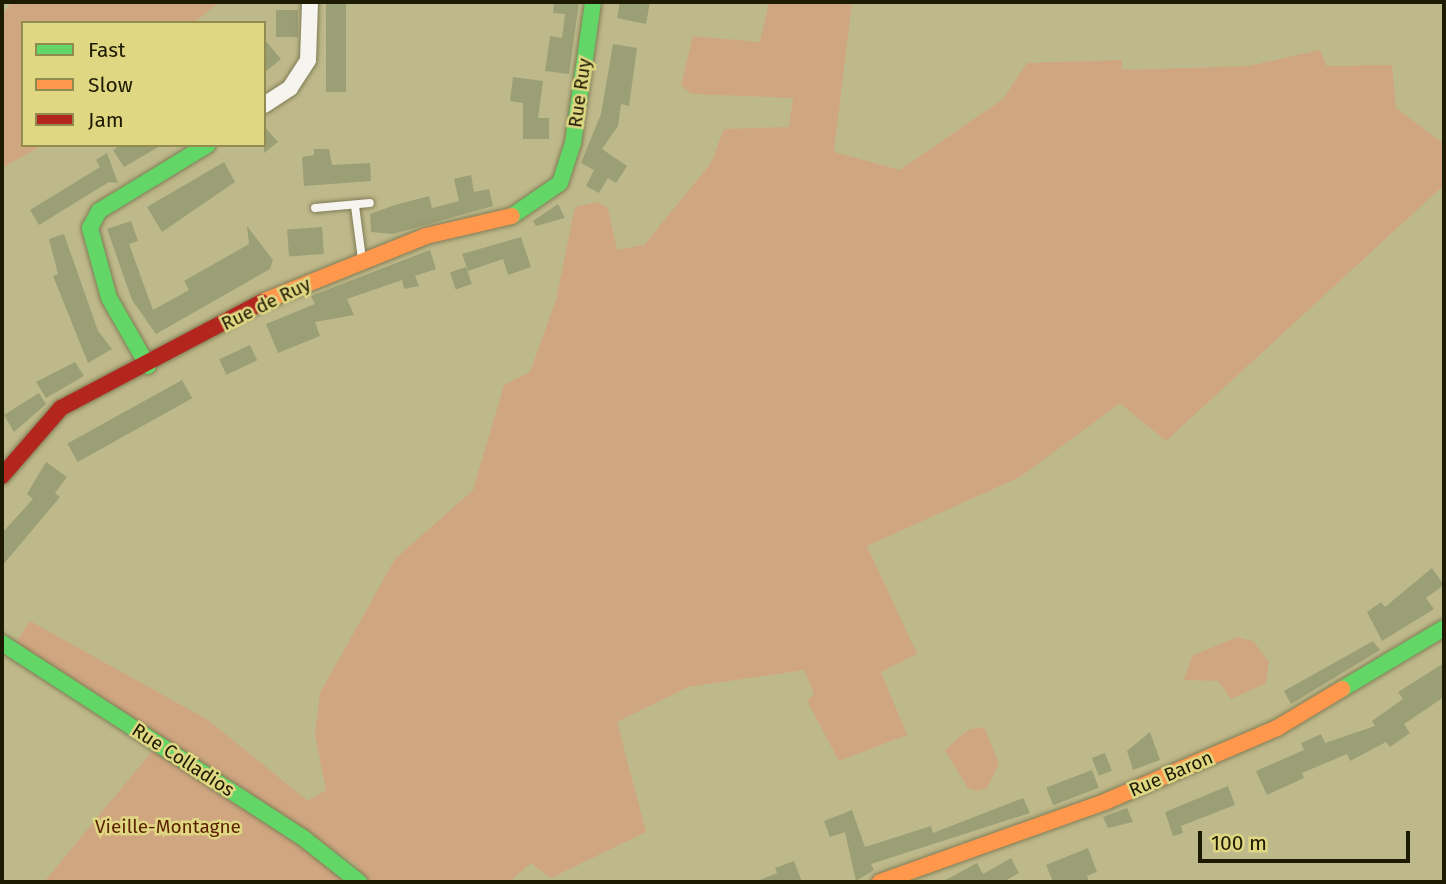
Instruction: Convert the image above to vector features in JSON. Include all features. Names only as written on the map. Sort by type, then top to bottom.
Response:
[{"type":"street","points":[[266,104],[290,88],[308,60],[310,2]]},
{"type":"street","name":"Rue Ruy","points":[[560,183],[573,143],[593,2]]},
{"type":"street","points":[[148,366],[109,298],[90,228],[99,211],[204,147]]},
{"type":"street","name":"Rue de Ruy","points":[[2,476],[61,408],[148,366],[267,299],[426,236],[507,218],[560,183]]},
{"type":"street","name":"Rue Baron","points":[[880,882],[1107,801],[1277,729],[1444,628]]},
{"type":"street","name":"Rue Colladios","points":[[2,643],[286,826],[359,882]]},
{"type":"lane","points":[[314,208],[370,203]]},
{"type":"lane","points":[[355,206],[362,261]]},
{"type":"green space","points":[[12,2],[220,2],[196,21],[21,21],[21,147],[39,147],[2,168],[2,15]]},
{"type":"green space","points":[[769,2],[852,2],[834,152],[900,170],[1003,99],[1027,63],[1122,60],[1122,70],[1249,66],[1320,50],[1327,66],[1392,65],[1396,108],[1444,144],[1444,185],[1166,441],[1120,403],[1020,477],[867,546],[917,654],[881,672],[907,735],[839,761],[807,701],[814,694],[804,670],[688,687],[617,722],[646,832],[551,878],[531,863],[509,882],[366,882],[356,864],[14,646],[30,621],[208,720],[308,801],[326,790],[315,735],[320,693],[395,559],[473,490],[504,385],[530,372],[556,300],[575,207],[598,202],[608,208],[617,250],[644,245],[711,163],[724,129],[789,127],[793,98],[691,94],[681,85],[693,36],[760,42]]},
{"type":"green space","points":[[1237,637],[1253,641],[1269,662],[1266,683],[1231,699],[1218,681],[1184,680],[1192,656]]},
{"type":"green space","points":[[984,727],[999,764],[987,788],[977,791],[968,788],[945,750],[968,730]]},
{"type":"green space","name":"Vieille-Montagne","points":[[154,749],[353,882],[44,882]]},
{"type":"building","points":[[326,2],[346,2],[346,92],[326,92]]},
{"type":"building","points":[[554,2],[579,2],[569,74],[545,71],[550,36],[562,38],[565,14],[553,13]]},
{"type":"building","points":[[620,2],[650,2],[646,24],[617,18]]},
{"type":"building","points":[[276,10],[298,10],[298,37],[276,37]]},
{"type":"building","points":[[266,41],[281,59],[266,71]]},
{"type":"building","points":[[613,44],[637,48],[629,106],[621,104],[618,126],[602,149],[627,166],[616,183],[608,178],[599,193],[586,186],[594,170],[581,163],[601,114]]},
{"type":"building","points":[[513,77],[543,81],[538,118],[549,118],[549,139],[523,139],[523,103],[510,101]]},
{"type":"building","points":[[266,128],[278,142],[264,153],[266,147]]},
{"type":"building","points":[[118,147],[159,147],[124,167],[113,150]]},
{"type":"building","points":[[314,149],[329,149],[332,165],[370,163],[371,181],[304,186],[302,157],[314,155]]},
{"type":"building","points":[[107,153],[118,183],[109,182],[39,225],[30,210],[100,167],[96,160]]},
{"type":"building","points":[[224,162],[235,182],[162,232],[147,207]]},
{"type":"building","points":[[471,175],[474,192],[489,189],[493,206],[393,234],[371,232],[370,214],[395,205],[429,196],[432,208],[459,201],[454,179]]},
{"type":"building","points":[[558,204],[565,218],[536,226],[533,221]]},
{"type":"building","points":[[131,221],[138,241],[129,244],[153,310],[189,290],[184,281],[249,244],[247,226],[273,260],[270,269],[156,334],[132,300],[107,229]]},
{"type":"building","points":[[322,227],[324,254],[289,256],[287,229]]},
{"type":"building","points":[[64,234],[98,331],[112,349],[88,363],[53,276],[58,274],[49,239]]},
{"type":"building","points":[[521,237],[531,267],[508,275],[503,259],[468,271],[462,254]]},
{"type":"building","points":[[430,250],[436,269],[415,276],[419,286],[404,289],[402,280],[347,299],[354,315],[315,322],[320,336],[278,353],[266,324],[315,304],[311,296]]},
{"type":"building","points":[[466,267],[472,284],[456,290],[450,273]]},
{"type":"building","points":[[250,345],[257,360],[226,375],[219,359]]},
{"type":"building","points":[[75,362],[84,376],[46,398],[36,382]]},
{"type":"building","points":[[182,380],[192,398],[78,462],[67,444]]},
{"type":"building","points":[[39,393],[46,404],[14,432],[4,415]]},
{"type":"building","points":[[46,462],[67,477],[55,493],[60,497],[2,566],[2,533],[33,499],[27,494]]},
{"type":"building","points":[[1432,568],[1444,585],[1426,598],[1434,609],[1382,641],[1367,612],[1381,602],[1385,607]]},
{"type":"building","points":[[1373,641],[1380,650],[1291,704],[1284,691]]},
{"type":"building","points":[[1444,663],[1444,697],[1404,724],[1410,733],[1390,747],[1386,742],[1350,761],[1347,754],[1302,773],[1304,778],[1267,795],[1256,771],[1304,750],[1301,743],[1321,734],[1325,743],[1375,726],[1372,721],[1403,699],[1398,692]]},
{"type":"building","points":[[1150,732],[1160,760],[1133,770],[1127,751]]},
{"type":"building","points":[[1105,753],[1112,771],[1099,776],[1092,758]]},
{"type":"building","points":[[1092,770],[1099,788],[1053,805],[1046,788]]},
{"type":"building","points":[[1228,786],[1235,805],[1181,826],[1183,833],[1173,836],[1165,812]]},
{"type":"building","points":[[1023,798],[1030,813],[871,864],[874,870],[856,881],[845,832],[830,837],[824,821],[852,810],[865,847],[931,826],[933,833]]},
{"type":"building","points":[[1127,808],[1133,822],[1108,828],[1103,817]]},
{"type":"building","points":[[1088,848],[1097,872],[1087,876],[1089,882],[1053,882],[1046,865]]},
{"type":"building","points":[[1011,858],[1019,873],[1003,882],[942,882],[977,863],[983,874]]},
{"type":"building","points":[[794,861],[802,882],[755,882],[777,873],[775,868]]},
{"type":"traffic: fast","points":[[512,216],[560,183],[573,143],[593,2]]},
{"type":"traffic: fast","points":[[148,366],[109,298],[90,228],[99,211],[204,147]]},
{"type":"traffic: fast","points":[[1342,689],[1444,628]]},
{"type":"traffic: fast","points":[[2,643],[302,837],[359,882]]},
{"type":"traffic: slow","points":[[262,302],[426,236],[512,216]]},
{"type":"traffic: slow","points":[[880,882],[1107,801],[1277,728],[1342,689]]},
{"type":"traffic: jam","points":[[2,476],[61,408],[262,302]]}]
